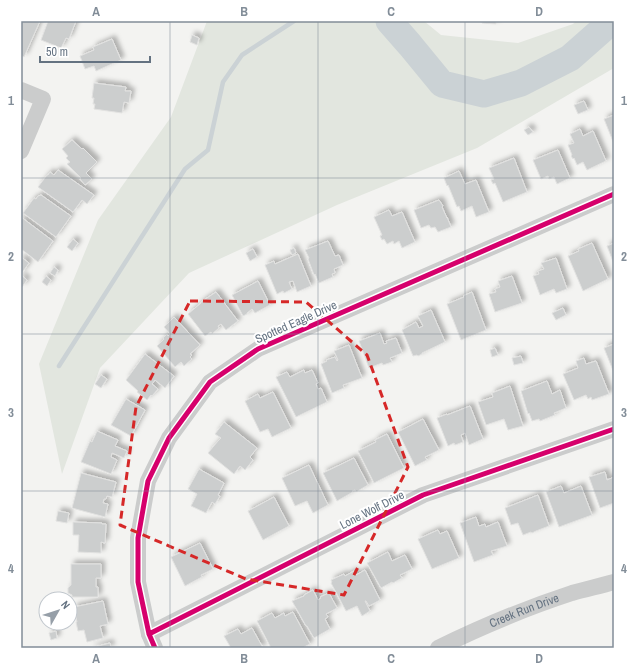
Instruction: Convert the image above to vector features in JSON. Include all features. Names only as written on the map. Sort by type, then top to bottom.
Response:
[{"type":"street","points":[[21,90],[43,99],[21,151]]},
{"type":"street","name":"Spotted Eagle Drive","points":[[152,641],[138,582],[138,538],[148,481],[170,438],[210,382],[258,349],[614,194]]},
{"type":"street","name":"Lone Wolf Drive","points":[[152,641],[423,495],[614,429]]},
{"type":"street","name":"Creek Run Drive","points":[[438,648],[466,634],[522,611],[614,582]]},
{"type":"highlighted area","points":[[190,301],[306,302],[367,355],[408,467],[344,595],[246,579],[120,525],[136,407]]},
{"type":"shaded area","points":[[207,21],[424,21],[441,35],[518,43],[573,24],[576,21],[614,21],[614,68],[477,148],[337,205],[189,273],[100,368],[62,474],[39,364],[98,220],[171,117]]},
{"type":"building","points":[[21,21],[40,21],[24,57],[21,55]]},
{"type":"building","points":[[48,21],[76,21],[69,39],[66,38],[61,48],[41,40]]},
{"type":"building","points":[[482,21],[496,21],[496,24],[482,23]]},
{"type":"building","points":[[192,35],[199,38],[197,45],[190,42]]},
{"type":"building","points":[[112,39],[121,60],[96,71],[94,66],[85,69],[80,56],[94,50],[93,47]]},
{"type":"building","points":[[94,83],[126,87],[125,91],[131,91],[129,103],[124,102],[122,113],[94,109],[94,98],[92,98]]},
{"type":"building","points":[[584,101],[588,110],[578,114],[574,105]]},
{"type":"building","points":[[614,115],[614,144],[604,119]]},
{"type":"building","points":[[529,127],[533,132],[528,135],[524,130]]},
{"type":"building","points":[[580,129],[583,136],[593,131],[606,161],[587,170],[583,162],[577,165],[574,158],[573,159],[571,156],[572,155],[568,145],[574,143],[570,134]]},
{"type":"building","points":[[72,140],[82,149],[83,148],[97,162],[86,173],[92,179],[85,185],[80,179],[81,178],[67,164],[70,162],[66,158],[68,156],[62,149]]},
{"type":"building","points":[[558,150],[570,178],[557,184],[554,177],[549,179],[548,176],[541,179],[533,160]]},
{"type":"building","points":[[514,158],[527,192],[503,202],[495,183],[493,184],[491,180],[494,179],[489,168]]},
{"type":"building","points":[[58,170],[94,195],[87,204],[82,200],[73,212],[38,187],[50,172],[54,175]]},
{"type":"building","points":[[459,171],[465,184],[476,180],[489,212],[476,217],[472,206],[461,211],[459,206],[457,207],[444,178]]},
{"type":"building","points":[[41,195],[71,216],[56,237],[23,213],[34,198],[36,199]]},
{"type":"building","points":[[439,200],[443,206],[442,207],[451,227],[438,232],[435,227],[431,228],[429,225],[421,228],[414,210]]},
{"type":"building","points":[[389,210],[392,216],[402,212],[415,242],[402,248],[399,241],[394,244],[393,241],[387,244],[384,239],[382,240],[380,236],[382,235],[374,217]]},
{"type":"building","points":[[21,217],[53,241],[38,262],[21,249]]},
{"type":"building","points":[[73,239],[78,243],[72,251],[67,247]]},
{"type":"building","points":[[328,241],[335,256],[339,255],[343,265],[334,269],[335,273],[332,274],[333,277],[319,283],[315,274],[314,275],[305,250]]},
{"type":"building","points":[[592,243],[608,279],[583,291],[568,256],[579,251],[578,249]]},
{"type":"building","points":[[614,243],[614,264],[607,246]]},
{"type":"building","points":[[294,248],[296,253],[292,255],[290,250]]},
{"type":"building","points":[[253,249],[257,257],[250,261],[246,253]]},
{"type":"building","points":[[298,254],[311,286],[297,292],[293,281],[289,282],[292,289],[284,293],[283,291],[277,294],[265,265],[274,261],[275,264]]},
{"type":"building","points":[[21,257],[29,263],[21,274]]},
{"type":"building","points":[[556,258],[567,289],[556,293],[554,289],[540,295],[533,276],[539,274],[538,271],[544,269],[541,263]]},
{"type":"building","points":[[54,267],[58,270],[55,276],[50,273]]},
{"type":"building","points":[[21,275],[27,280],[22,287],[21,286]]},
{"type":"building","points":[[46,276],[51,280],[47,286],[42,282]]},
{"type":"building","points":[[512,276],[522,303],[495,312],[489,294],[496,292],[495,289],[500,287],[498,281]]},
{"type":"building","points":[[258,281],[270,305],[255,313],[252,309],[243,316],[232,295]]},
{"type":"building","points":[[216,292],[238,321],[226,330],[221,324],[212,334],[211,332],[205,336],[188,314],[201,302]]},
{"type":"building","points":[[472,292],[486,330],[461,340],[447,304]]},
{"type":"building","points":[[563,308],[566,315],[556,320],[552,313]]},
{"type":"building","points":[[431,310],[445,342],[418,356],[413,356],[402,330],[416,322],[419,328],[423,326],[418,316]]},
{"type":"building","points":[[174,317],[200,345],[190,354],[192,355],[190,357],[192,359],[184,366],[181,362],[175,367],[157,346],[167,334],[168,336],[170,334],[164,327]]},
{"type":"building","points":[[380,333],[384,344],[387,343],[386,341],[396,338],[402,353],[390,358],[392,362],[383,365],[382,363],[369,368],[359,341]]},
{"type":"building","points":[[614,344],[614,373],[604,348]]},
{"type":"building","points":[[349,345],[362,378],[343,385],[344,388],[332,393],[321,364],[327,361],[326,360],[335,357],[337,361],[338,360],[334,351]]},
{"type":"building","points":[[495,348],[498,355],[492,357],[490,350]]},
{"type":"building","points":[[145,354],[174,376],[165,388],[155,380],[152,384],[158,389],[147,400],[126,380]]},
{"type":"building","points":[[521,356],[523,363],[514,365],[512,358]]},
{"type":"building","points":[[584,358],[586,364],[596,361],[609,394],[592,400],[591,397],[588,399],[586,395],[574,400],[563,374],[578,368],[576,361]]},
{"type":"building","points":[[304,370],[305,373],[312,370],[318,383],[316,384],[318,389],[321,388],[327,402],[296,417],[276,377],[287,372],[290,377]]},
{"type":"building","points":[[101,375],[107,379],[101,388],[95,384]]},
{"type":"building","points":[[547,381],[552,394],[560,390],[566,408],[554,413],[555,415],[540,421],[539,419],[532,421],[529,413],[528,414],[521,391]]},
{"type":"building","points":[[510,386],[523,426],[508,430],[504,419],[486,425],[478,402],[493,397],[492,393]]},
{"type":"building","points":[[273,392],[291,428],[272,437],[268,429],[260,432],[245,401],[258,394],[260,398]]},
{"type":"building","points":[[126,399],[145,410],[131,436],[111,425]]},
{"type":"building","points":[[470,406],[483,439],[469,445],[465,433],[461,435],[463,442],[455,445],[454,443],[448,446],[437,418]]},
{"type":"building","points":[[423,419],[439,450],[425,457],[427,460],[415,466],[398,432]]},
{"type":"building","points":[[224,422],[257,448],[250,457],[253,460],[245,470],[240,466],[234,474],[208,453],[221,438],[215,434]]},
{"type":"building","points":[[97,431],[118,440],[115,446],[127,451],[124,458],[112,453],[111,457],[117,460],[111,474],[81,462],[90,441],[92,442]]},
{"type":"building","points":[[387,434],[404,468],[374,483],[358,451],[376,442],[375,440]]},
{"type":"building","points":[[354,458],[368,485],[356,492],[355,490],[352,491],[353,492],[337,501],[323,473]]},
{"type":"building","points":[[309,465],[328,505],[313,513],[307,501],[295,506],[282,478]]},
{"type":"building","points":[[199,469],[224,483],[218,495],[220,496],[215,504],[212,502],[206,513],[191,506],[197,494],[188,489]]},
{"type":"building","points":[[605,472],[607,480],[614,477],[614,503],[600,508],[589,477]]},
{"type":"building","points":[[81,473],[116,482],[112,497],[107,496],[106,499],[104,499],[103,503],[108,504],[105,517],[72,508]]},
{"type":"building","points":[[561,486],[564,493],[581,486],[592,515],[559,527],[546,492]]},
{"type":"building","points":[[538,495],[549,526],[523,535],[518,523],[511,525],[505,508]]},
{"type":"building","points":[[274,497],[289,526],[263,540],[248,511]]},
{"type":"building","points":[[58,511],[69,513],[67,523],[56,521]]},
{"type":"building","points":[[476,517],[479,526],[485,524],[486,527],[498,522],[507,546],[491,551],[493,555],[474,562],[460,523]]},
{"type":"building","points":[[73,522],[106,524],[105,543],[101,542],[101,553],[78,552],[79,535],[73,535]]},
{"type":"building","points":[[438,530],[440,534],[447,531],[459,558],[432,569],[418,539]]},
{"type":"building","points":[[200,543],[213,569],[185,586],[171,557]]},
{"type":"building","points":[[388,552],[392,561],[405,555],[412,569],[400,575],[402,578],[381,588],[367,563]]},
{"type":"building","points":[[71,564],[101,564],[101,578],[96,578],[98,597],[78,597],[78,591],[68,591],[68,588],[71,585]]},
{"type":"building","points":[[365,570],[380,600],[369,606],[365,601],[370,611],[362,616],[357,606],[346,611],[331,583],[331,580],[344,574],[345,576],[354,571],[356,575]]},
{"type":"building","points":[[313,590],[318,600],[321,598],[320,597],[329,593],[337,608],[326,614],[328,617],[325,619],[330,629],[314,638],[292,601]]},
{"type":"building","points":[[103,601],[108,624],[100,626],[103,638],[87,642],[84,630],[78,631],[78,606]]},
{"type":"building","points":[[293,612],[310,644],[304,648],[271,648],[257,621],[272,613],[275,618],[284,613],[285,616]]},
{"type":"building","points":[[252,628],[263,648],[231,648],[224,636],[238,629],[241,634]]},
{"type":"building","points":[[56,631],[57,638],[51,640],[49,633]]},
{"type":"building","points":[[110,643],[111,648],[91,648]]},
{"type":"waterway","points":[[59,366],[185,169],[208,150],[223,82],[242,55],[294,21]]},
{"type":"waterway","points":[[389,21],[442,84],[484,94],[521,83],[570,58],[612,21]]},
{"type":"cycle path","points":[[155,648],[149,634],[138,582],[138,538],[148,481],[169,438],[210,382],[258,349],[614,194]]},
{"type":"cycle path","points":[[149,634],[423,495],[614,429]]}]
